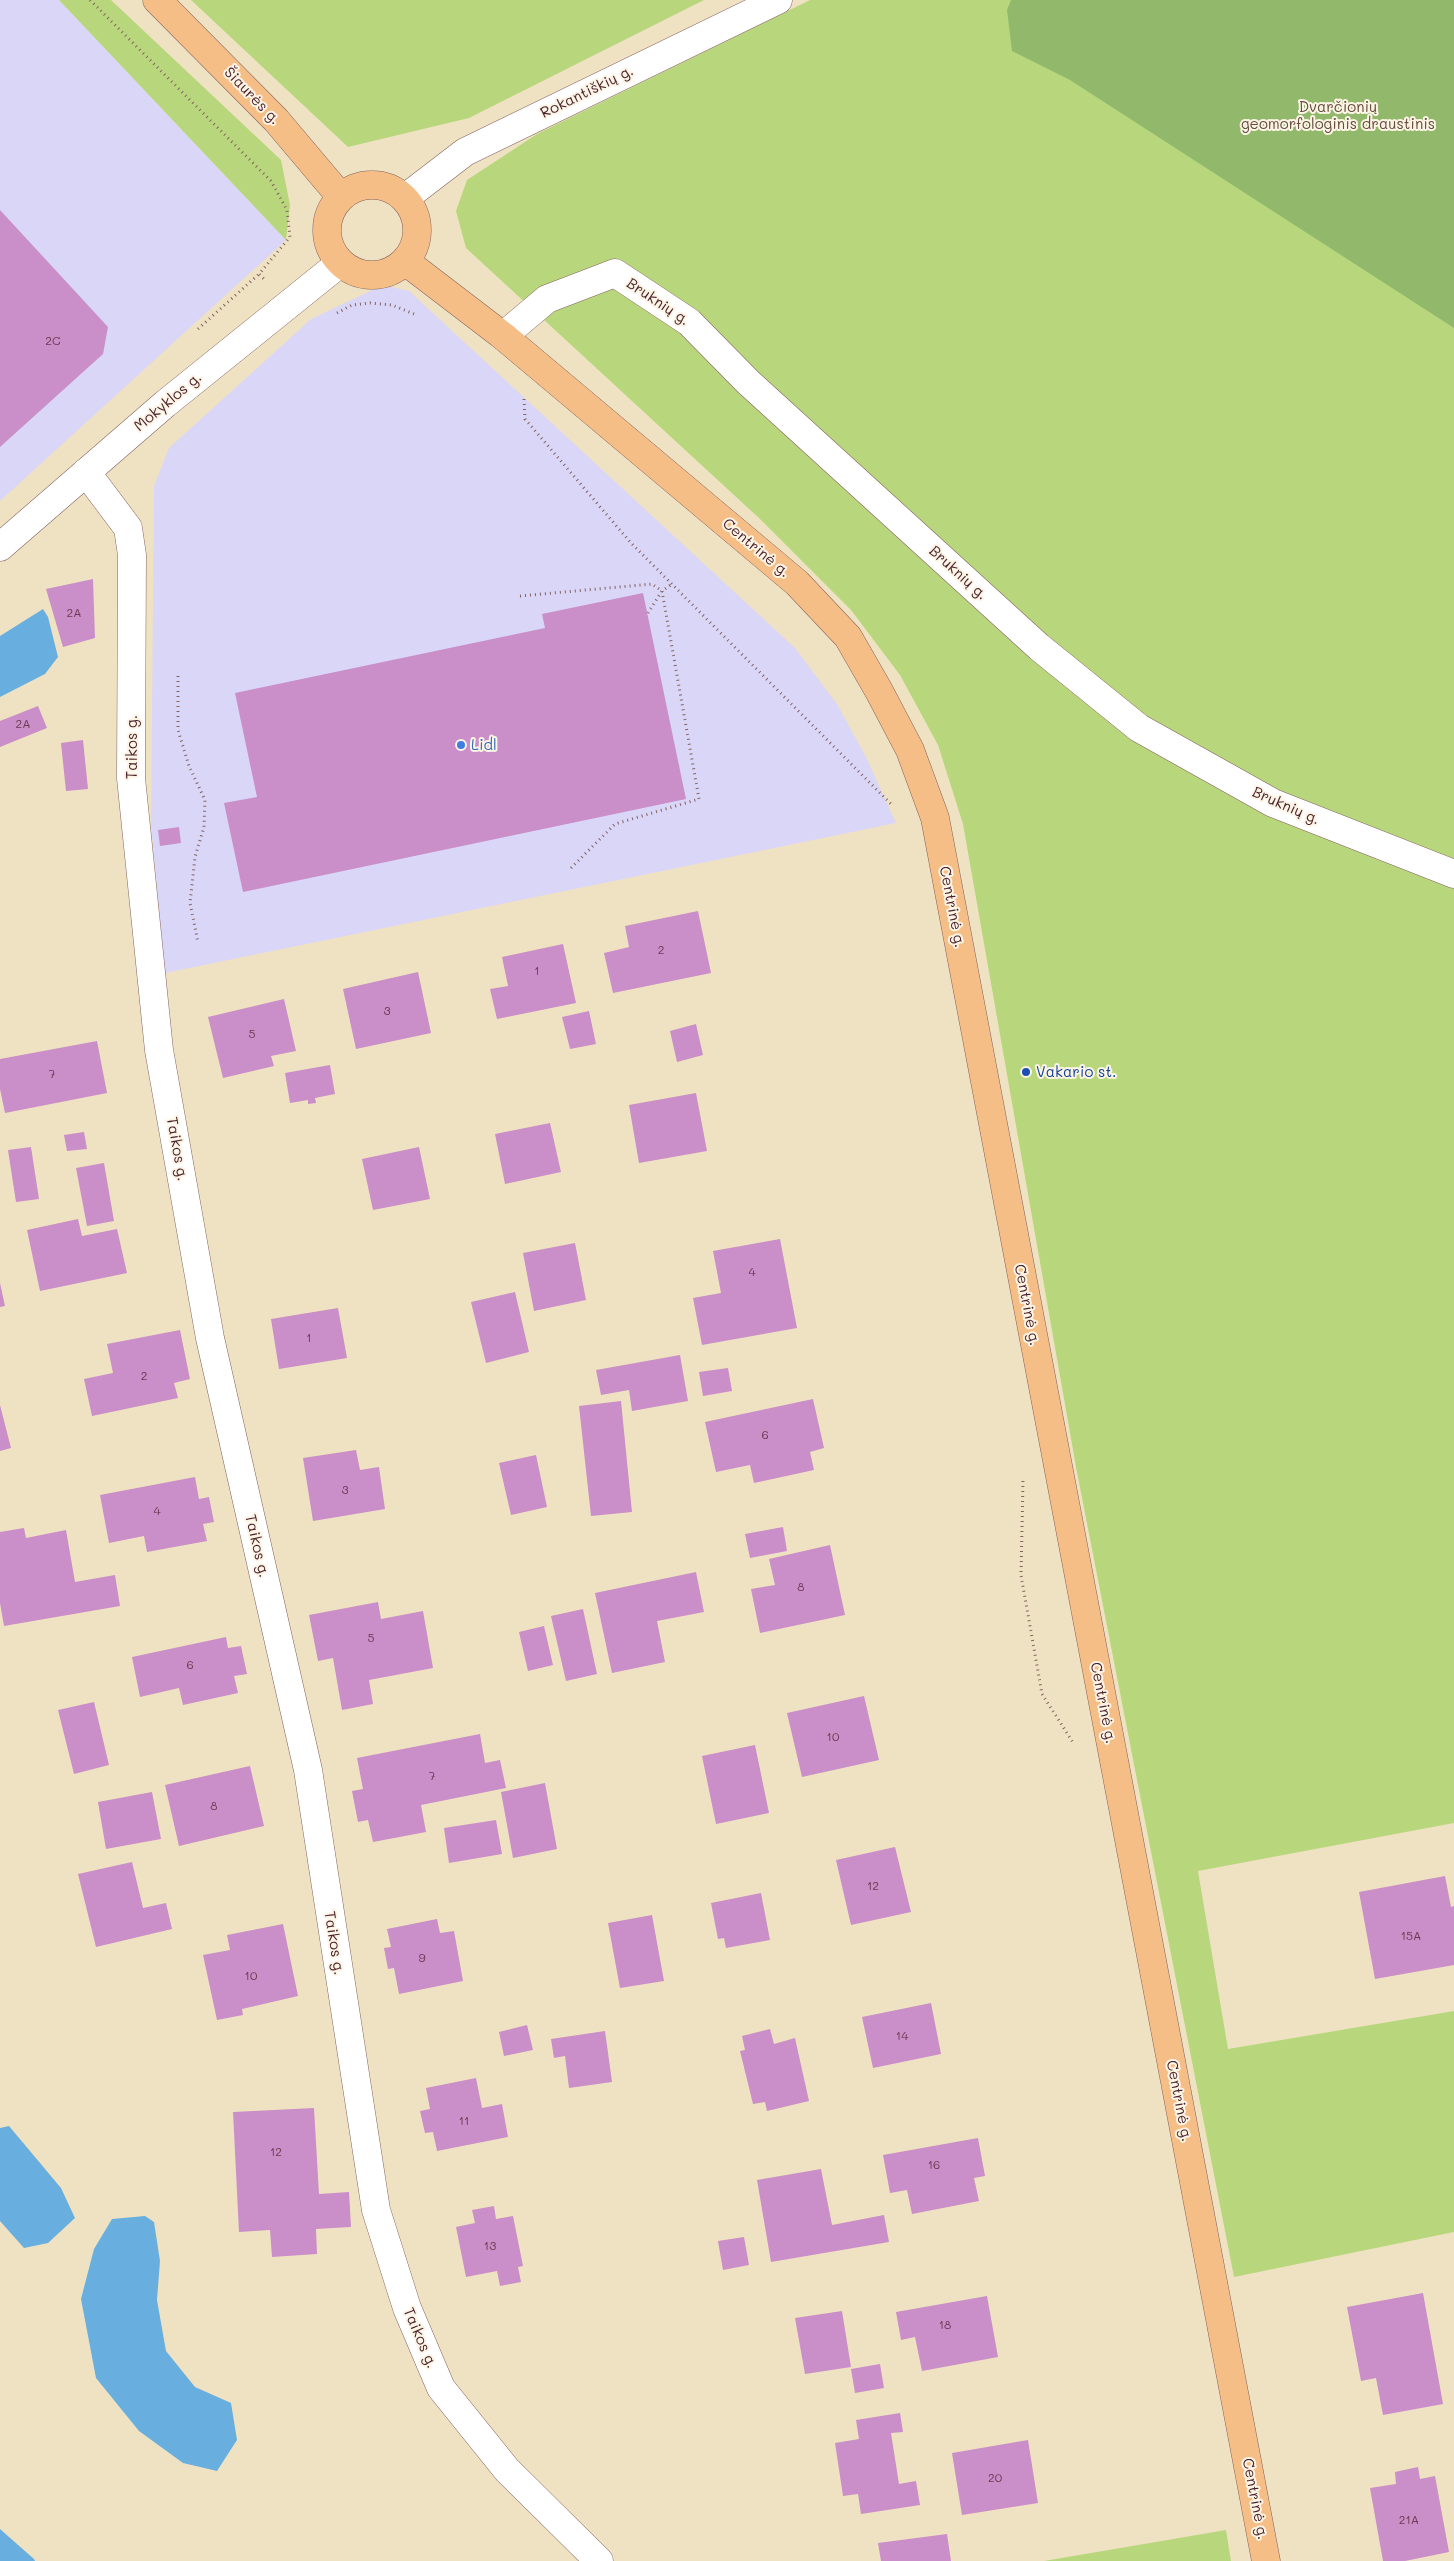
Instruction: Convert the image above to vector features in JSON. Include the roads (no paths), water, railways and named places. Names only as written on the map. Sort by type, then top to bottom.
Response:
[{"type":"main road","name":"Šiaurės g.","points":[[157,0],[276,120],[341,197]]},
{"type":"main road","points":[[368,185],[388,187],[405,198],[416,216],[417,236],[405,262],[396,269],[377,275],[357,273],[340,262],[329,245],[327,225],[334,206],[341,197],[348,191],[368,185]]},
{"type":"main road","name":"Centrinė g.","points":[[405,262],[504,336],[797,583],[848,638],[880,691],[910,750],[934,818],[1266,2561]]},
{"type":"street","name":"Rokantiškių g.","points":[[405,198],[464,152],[778,0]]},
{"type":"street","name":"Mokyklos g.","points":[[0,547],[86,472],[340,262]]},
{"type":"street","name":"Bruknių g.","points":[[504,336],[547,299],[615,273],[689,322],[748,382],[1039,647],[1138,728],[1273,803],[1454,874]]},
{"type":"street","name":"Taikos g.","points":[[86,472],[128,528],[132,555],[131,778],[159,1050],[210,1338],[308,1770],[376,2210],[407,2308],[441,2388],[507,2470],[599,2561]]},
{"type":"water","points":[[43,609],[48,617],[58,657],[45,674],[0,697],[0,636]]},
{"type":"water","points":[[9,2126],[61,2188],[75,2218],[48,2243],[24,2248],[0,2221],[0,2128]]},
{"type":"water","points":[[145,2216],[154,2222],[160,2261],[157,2300],[166,2351],[195,2387],[231,2403],[237,2440],[217,2471],[183,2463],[139,2431],[96,2378],[81,2299],[94,2249],[112,2219]]},
{"type":"water","points":[[0,2529],[34,2559],[35,2561],[0,2561]]},
{"type":"place","name":"Lidl","points":[[461,745]]},
{"type":"place","name":"Vakario st.","points":[[1026,1072]]},
{"type":"park label","name":"Dvarčionių geomorfologinis draustinis","points":[[1338,116]]}]
